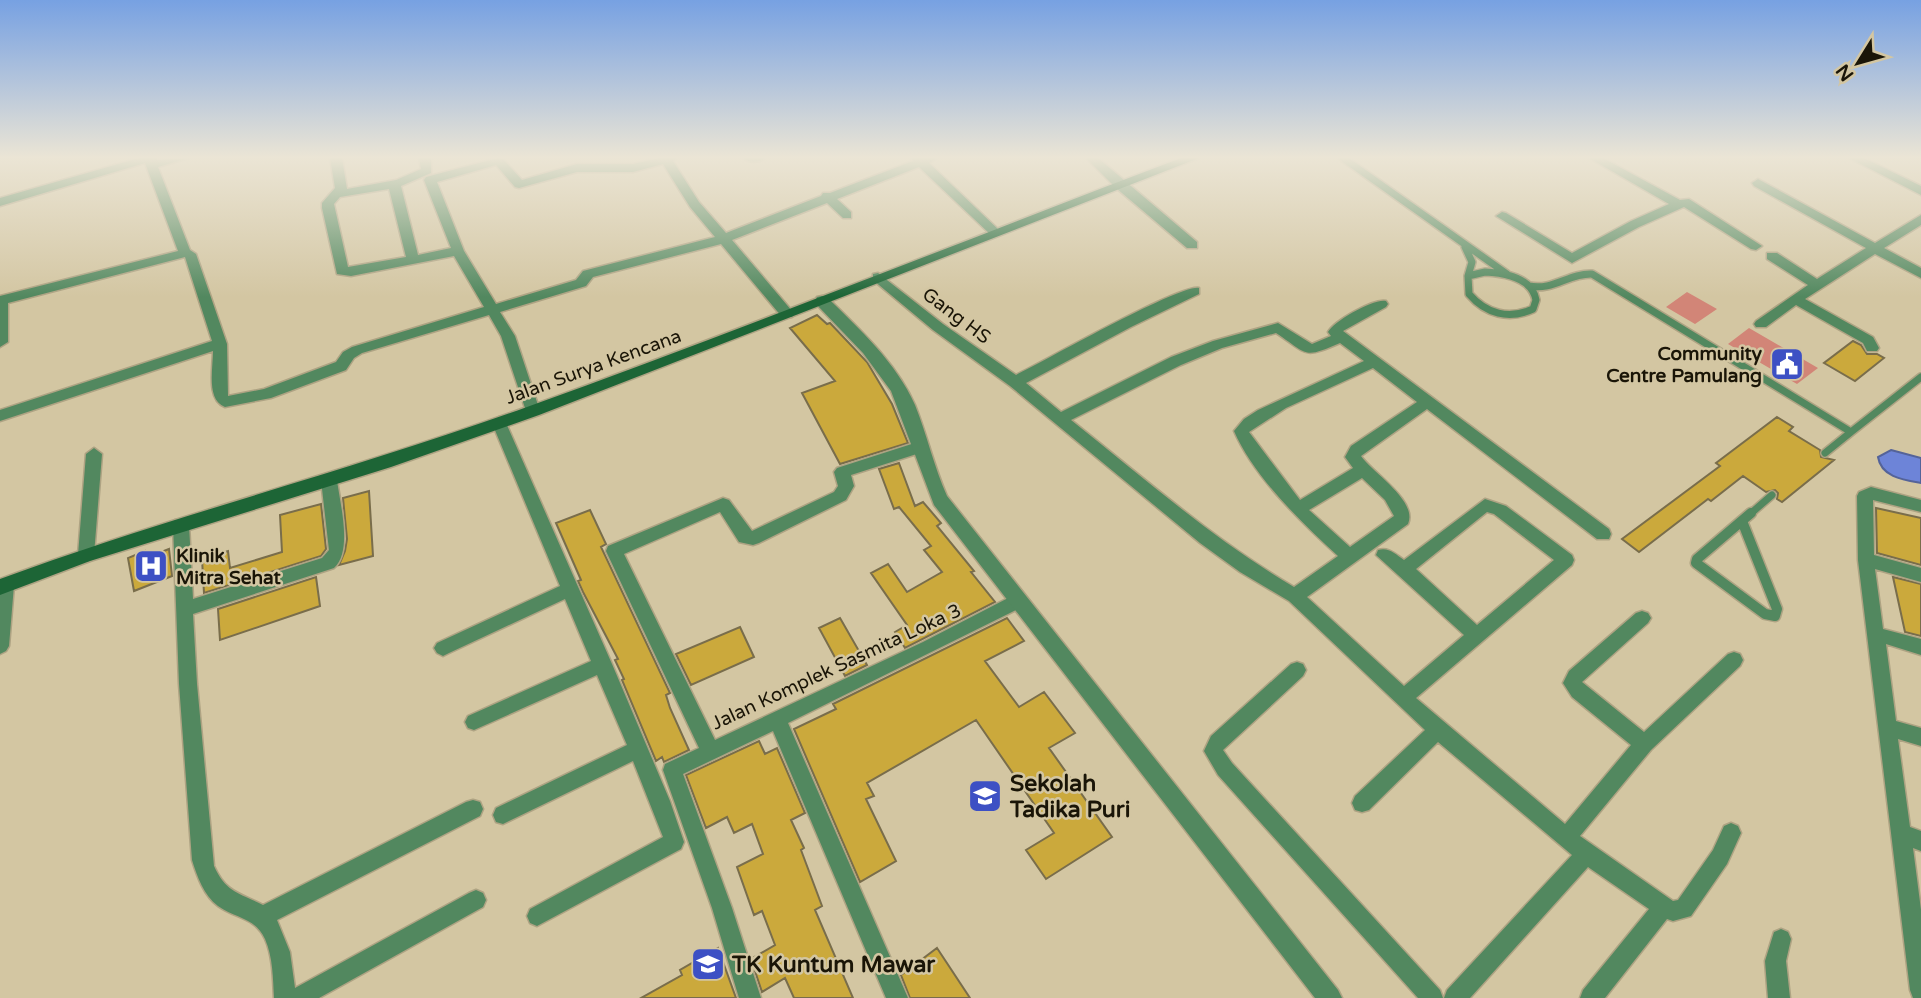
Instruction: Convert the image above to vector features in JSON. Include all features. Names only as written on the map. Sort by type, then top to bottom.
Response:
[{"type":"main road","name":"Jalan Surya Kencana","points":[[3,586],[86,555],[329,480],[533,411],[1068,205]]},
{"type":"street","points":[[167,205],[185,253]]},
{"type":"street","points":[[328,205],[339,268],[343,272],[458,251]]},
{"type":"street","points":[[399,205],[412,256]]},
{"type":"street","points":[[439,205],[458,251],[508,336],[533,411]]},
{"type":"street","points":[[694,205],[788,314]]},
{"type":"street","points":[[1,342],[1,301],[185,253],[190,254],[211,309],[220,344],[220,396],[225,402],[235,401],[266,394],[341,366],[348,355],[357,350],[581,283],[588,274],[723,239],[808,205]]},
{"type":"street","points":[[836,205],[848,215]]},
{"type":"street","points":[[968,205],[995,232]]},
{"type":"street","points":[[1143,205],[1192,245]]},
{"type":"street","points":[[1502,216],[1572,259],[1634,224],[1677,205]]},
{"type":"street","points":[[1691,205],[1756,246]]},
{"type":"street","points":[[1797,205],[1921,274]]},
{"type":"street","points":[[1761,324],[1795,299],[1921,219]]},
{"type":"street","points":[[1772,256],[1817,285]]},
{"type":"street","name":"Gang HS","points":[[878,277],[938,327],[1015,382],[1216,545],[1245,567],[1295,596],[1438,730],[1586,854],[1664,908]]},
{"type":"street","points":[[1015,382],[1075,352],[1132,318],[1194,290]]},
{"type":"street","points":[[1795,299],[1868,340],[1872,348]]},
{"type":"street","points":[[822,300],[879,362],[905,402],[940,500],[1330,998]]},
{"type":"street","points":[[1381,304],[1337,328],[1335,332],[1603,534]]},
{"type":"street","points":[[1059,419],[1176,361],[1245,336],[1278,328],[1311,350],[1340,338]]},
{"type":"street","points":[[0,416],[220,344]]},
{"type":"street","points":[[1349,556],[1298,509],[1246,442],[1241,431],[1245,425],[1275,408],[1374,362]]},
{"type":"street","points":[[1295,596],[1403,516],[1396,502],[1362,471],[1353,457],[1356,450],[1426,403]]},
{"type":"street","points":[[499,423],[603,664],[674,842],[537,916]]},
{"type":"street","points":[[710,750],[614,551],[723,504],[745,537],[753,538],[839,496],[845,486],[842,472],[921,447]]},
{"type":"street","points":[[86,555],[94,454]]},
{"type":"street","points":[[1298,509],[1362,471]]},
{"type":"street","points":[[185,609],[328,563],[335,557],[329,480]]},
{"type":"street","points":[[1921,506],[1867,493],[1866,559],[1901,834],[1919,951],[1921,990]]},
{"type":"street","points":[[1404,569],[1485,505],[1500,510],[1566,560],[1404,697]]},
{"type":"street","points":[[181,525],[202,860],[209,882],[228,902],[258,913],[274,935],[282,961],[285,998]]},
{"type":"street","points":[[1384,555],[1404,569],[1477,636]]},
{"type":"street","points":[[1866,559],[1921,575]]},
{"type":"street","points":[[0,646],[3,586]]},
{"type":"street","points":[[443,649],[570,589]]},
{"type":"street","name":"Jalan Komplek Sasmita Loka 3","points":[[750,998],[723,908],[672,770],[929,647],[1018,601]]},
{"type":"street","points":[[1642,618],[1575,677],[1572,683],[1578,691],[1644,744]]},
{"type":"street","points":[[1876,634],[1921,647]]},
{"type":"street","points":[[1566,838],[1644,744],[1734,660]]},
{"type":"street","points":[[474,722],[603,664]]},
{"type":"street","points":[[1297,670],[1218,742],[1213,751],[1225,769],[1432,998]]},
{"type":"street","points":[[776,719],[897,998]]},
{"type":"street","points":[[1888,727],[1921,737]]},
{"type":"street","points":[[1362,803],[1438,730]]},
{"type":"street","points":[[503,815],[638,749]]},
{"type":"street","points":[[261,917],[473,809]]},
{"type":"street","points":[[1591,998],[1664,908],[1673,911],[1684,909],[1720,857],[1731,833]]},
{"type":"street","points":[[1901,834],[1921,841]]},
{"type":"street","points":[[1455,998],[1586,854]]},
{"type":"street","points":[[298,998],[476,900]]},
{"type":"street","points":[[1779,998],[1776,964],[1781,939]]},
{"type":"lane","points":[[1408,205],[1507,274],[1529,286],[1547,289],[1584,273],[1592,274],[1851,432]]},
{"type":"lane","points":[[1452,236],[1470,254],[1471,269],[1467,288],[1474,300],[1499,314],[1519,315],[1533,309],[1536,298],[1529,286]]},
{"type":"lane","points":[[1468,276],[1485,272],[1507,274]]},
{"type":"lane","points":[[1825,453],[1921,377]]},
{"type":"lane","points":[[1742,522],[1777,609],[1775,616],[1765,614],[1696,564],[1697,559],[1772,495]]},
{"type":"shaded area","points":[[1687,292],[1717,309],[1695,324],[1666,307]]},
{"type":"shaded area","points":[[1749,328],[1818,368],[1797,384],[1728,344]]},
{"type":"water","points":[[1891,450],[1921,458],[1921,483],[1894,476],[1884,469],[1878,457]]},
{"type":"building","points":[[817,315],[827,324],[830,323],[867,362],[892,404],[908,443],[840,464],[802,393],[835,381],[790,328]]},
{"type":"building","points":[[1853,341],[1861,345],[1867,354],[1877,354],[1884,358],[1855,381],[1824,363]]},
{"type":"building","points":[[1777,417],[1793,427],[1789,431],[1820,450],[1821,457],[1834,460],[1782,502],[1777,499],[1778,493],[1775,490],[1766,492],[1743,476],[1639,552],[1622,539],[1720,466],[1716,463]]},
{"type":"building","points":[[899,463],[915,506],[923,502],[941,523],[937,526],[974,571],[971,572],[995,602],[905,648],[895,632],[907,625],[871,573],[888,564],[907,592],[942,572],[924,550],[931,546],[899,507],[894,509],[879,469]]},
{"type":"building","points":[[369,491],[373,556],[339,565],[347,539],[343,498]]},
{"type":"building","points":[[321,504],[326,549],[321,556],[204,593],[202,559],[228,551],[230,568],[282,552],[280,515]]},
{"type":"building","points":[[1876,508],[1921,518],[1921,565],[1877,553]]},
{"type":"building","points":[[590,510],[606,544],[601,547],[670,693],[666,695],[670,708],[689,750],[664,762],[662,757],[656,761],[622,680],[624,679],[615,660],[618,659],[583,592],[578,581],[581,580],[556,523]]},
{"type":"building","name":"Klinik Mitra Sehat","points":[[169,549],[172,576],[134,591],[128,558],[145,551],[146,558]]},
{"type":"building","points":[[316,577],[320,606],[220,640],[218,609]]},
{"type":"building","points":[[1893,577],[1921,584],[1921,636],[1905,632]]},
{"type":"building","points":[[840,618],[867,665],[845,676],[819,628]]},
{"type":"building","points":[[1007,618],[1024,641],[985,661],[1019,707],[1044,692],[1075,733],[1049,748],[1112,837],[1046,879],[1026,850],[1054,833],[976,720],[867,783],[874,796],[866,799],[896,861],[860,882],[794,729],[836,709],[833,704]]},
{"type":"building","points":[[740,627],[754,657],[691,685],[676,654]]},
{"type":"building","points":[[759,741],[765,754],[777,748],[805,813],[791,820],[804,848],[801,850],[822,906],[815,910],[853,998],[794,998],[785,978],[762,992],[751,959],[775,945],[762,911],[754,915],[737,867],[763,854],[752,824],[734,833],[727,817],[706,828],[686,775]]},
{"type":"building","name":"TK Kuntum Mawar","points":[[718,948],[736,998],[641,998],[682,975],[680,970]]},
{"type":"building","points":[[937,948],[970,998],[910,998],[901,975]]},
{"type":"place","name":"Community Centre Pamulang","points":[[1787,364]]},
{"type":"place","name":"Klinik Mitra Sehat","points":[[151,566]]},
{"type":"place","name":"Sekolah Tadika Puri","points":[[985,796]]},
{"type":"place","name":"TK Kuntum Mawar","points":[[708,964]]}]
